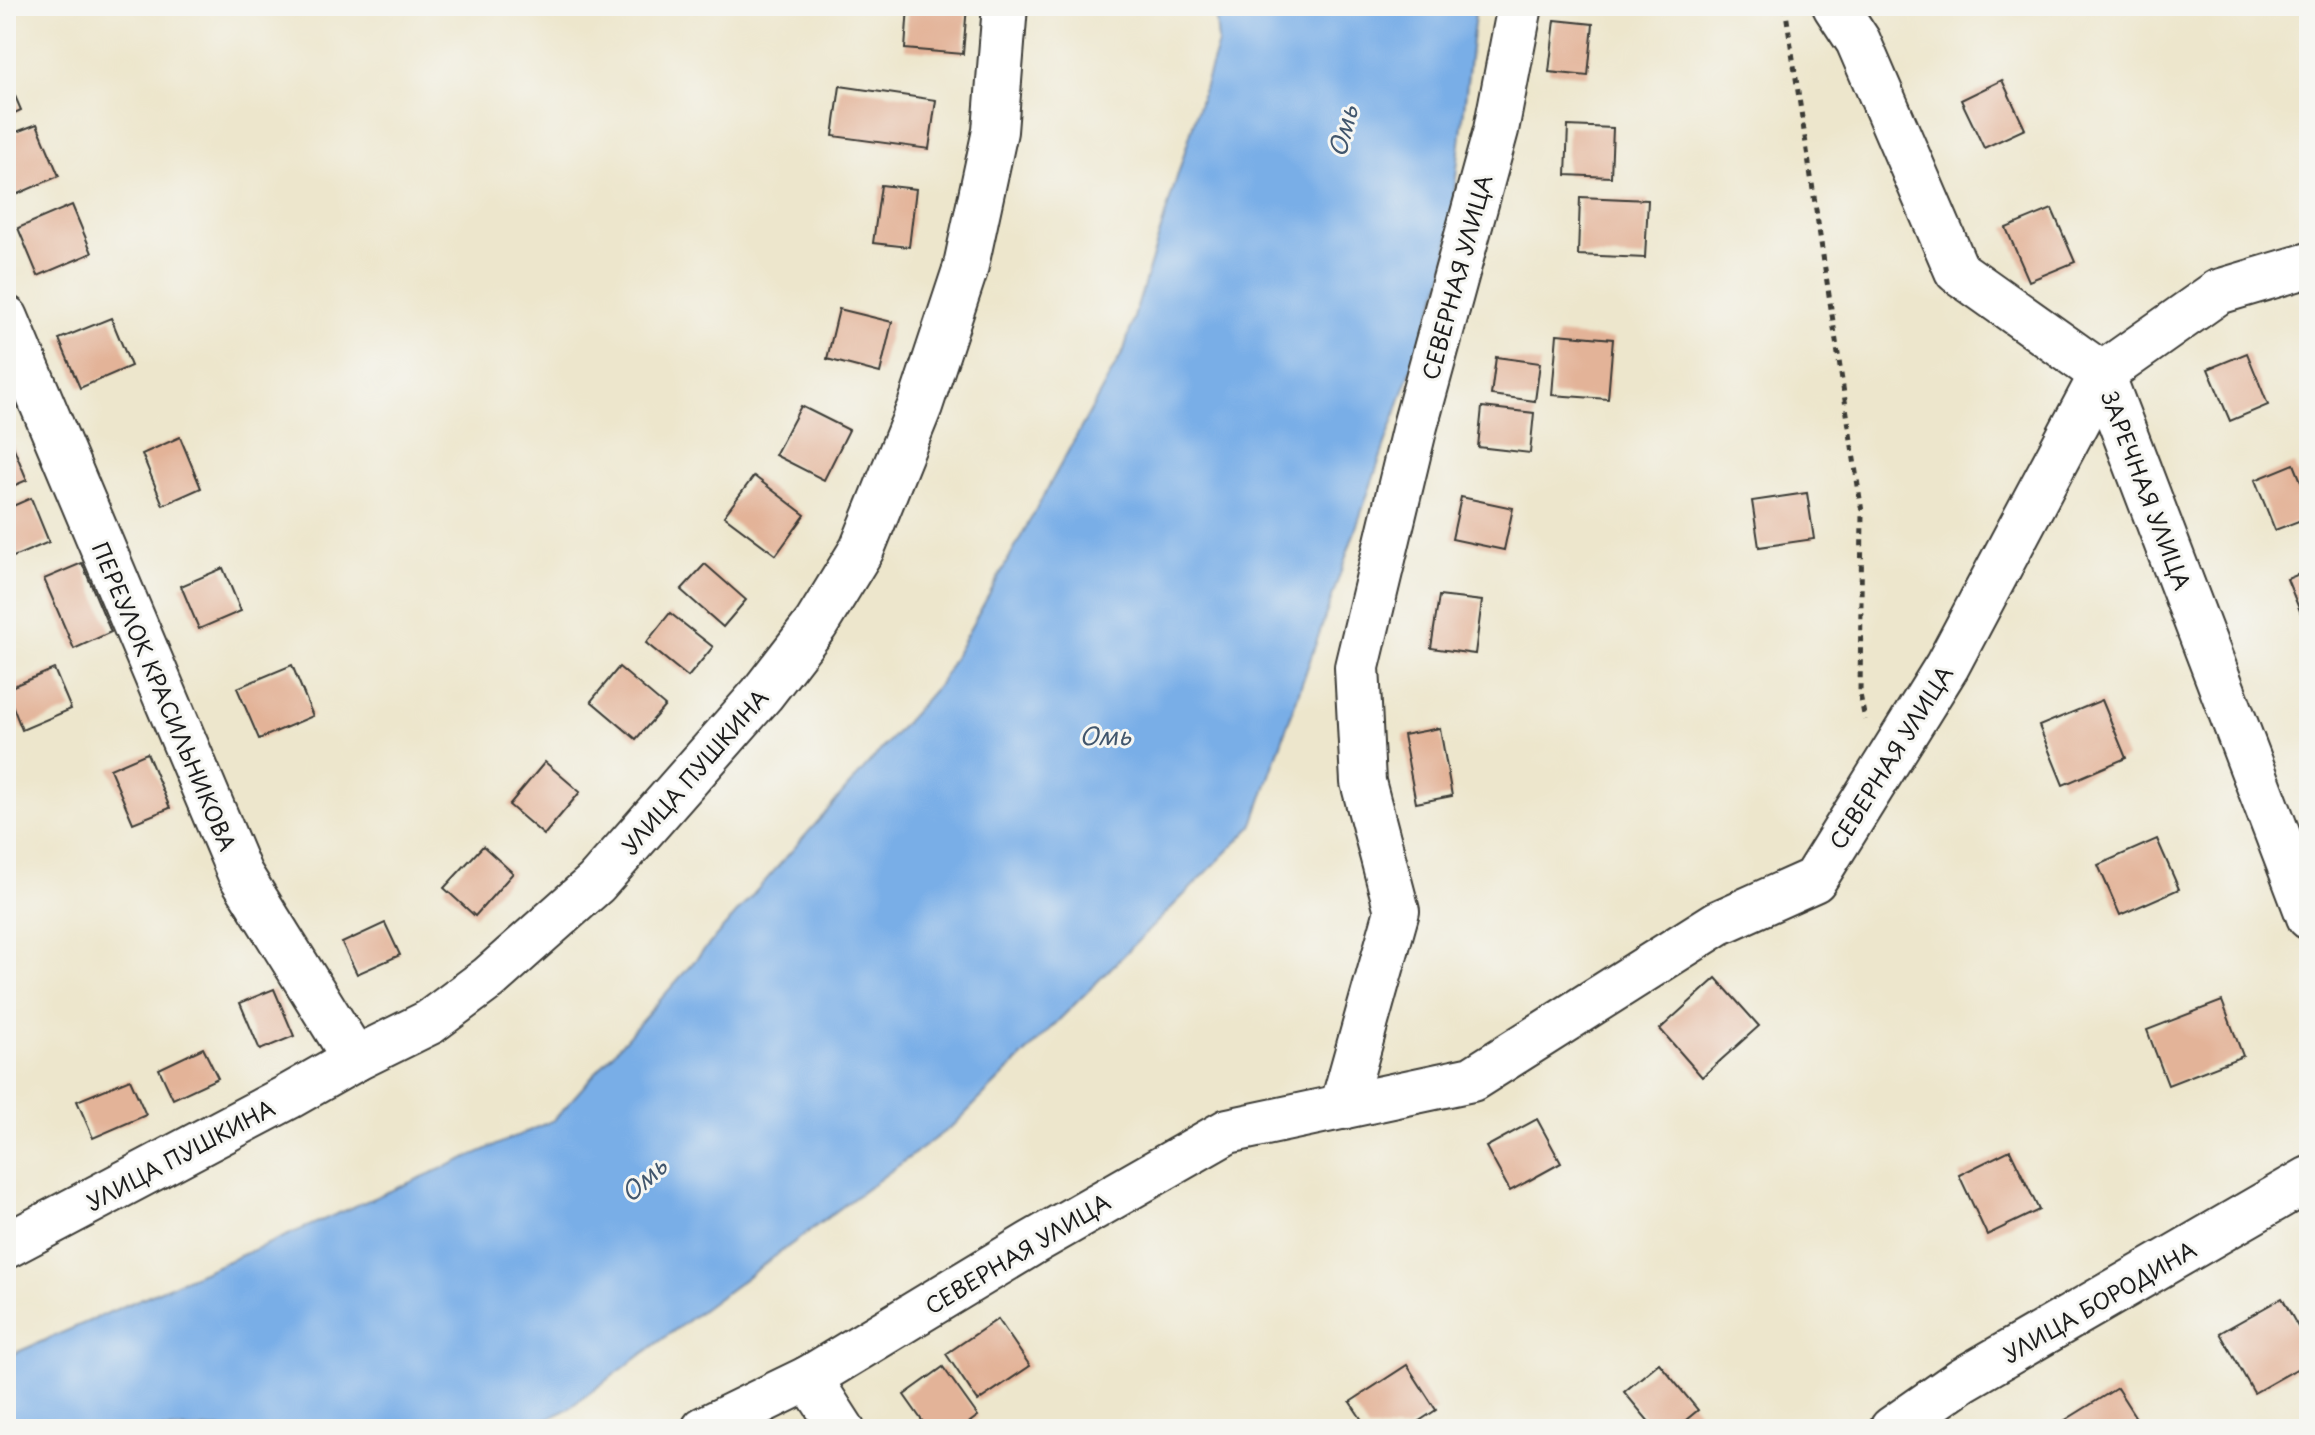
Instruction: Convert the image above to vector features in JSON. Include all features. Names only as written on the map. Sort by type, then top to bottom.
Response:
[{"type":"street","name":"УЛИЦА ПУШКИНА","points":[[6,1246],[430,1022],[454,1005],[596,883],[762,694],[816,624],[862,549],[920,406],[965,270],[995,131],[1005,6]]},
{"type":"street","name":"СЕВЕРНАЯ УЛИЦА","points":[[1342,1107],[1397,911],[1363,782],[1357,667],[1415,426],[1496,130],[1520,6]]},
{"type":"street","name":"ЗАРЕЧНАЯ УЛИЦА","points":[[1846,24],[1957,271],[2102,374],[2309,917]]},
{"type":"street","name":"СЕВЕРНАЯ УЛИЦА","points":[[704,1429],[809,1378],[1032,1243],[1228,1131],[1472,1079],[1718,923],[1814,880],[1947,666],[2102,374],[2218,292],[2309,265]]},
{"type":"street","name":"ПЕРЕУЛОК КРАСИЛЬНИКОВА","points":[[6,318],[240,874],[355,1059]]},
{"type":"street","name":"УЛИЦА БОРОДИНА","points":[[1892,1429],[1962,1380],[2309,1179]]},
{"type":"street","points":[[809,1378],[842,1429]]},
{"type":"path","points":[[1785,6],[1862,512],[1860,694],[1876,780]]},
{"type":"water","name":"Омь","points":[[1215,6],[1476,6],[1445,272],[1252,827],[956,1123],[565,1411],[525,1429],[6,1429],[6,1357],[554,1120],[940,683],[1124,350],[1218,43]]},
{"type":"building","points":[[908,6],[967,6],[963,54],[905,49]]},
{"type":"building","points":[[1555,20],[1593,24],[1588,76],[1549,72]]},
{"type":"building","points":[[6,75],[21,110],[6,117]]},
{"type":"building","points":[[2002,80],[2025,129],[1984,148],[1961,100]]},
{"type":"building","points":[[840,86],[936,100],[929,149],[833,136]]},
{"type":"building","points":[[37,124],[59,176],[13,196],[6,179],[6,136]]},
{"type":"building","points":[[1568,126],[1613,128],[1611,177],[1566,175]]},
{"type":"building","points":[[881,185],[916,189],[909,247],[873,243]]},
{"type":"building","points":[[1580,197],[1648,200],[1645,258],[1578,255]]},
{"type":"building","points":[[72,205],[92,253],[38,276],[18,228]]},
{"type":"building","points":[[2052,209],[2075,262],[2029,281],[2006,228]]},
{"type":"building","points":[[839,309],[892,322],[880,373],[827,359]]},
{"type":"building","points":[[111,318],[131,366],[80,388],[59,339]]},
{"type":"building","points":[[1557,334],[1613,339],[1608,399],[1552,395]]},
{"type":"building","points":[[2247,353],[2268,405],[2230,421],[2208,369]]},
{"type":"building","points":[[1496,357],[1540,363],[1535,401],[1491,395]]},
{"type":"building","points":[[801,406],[849,430],[824,480],[775,455]]},
{"type":"building","points":[[1482,407],[1534,413],[1530,453],[1478,447]]},
{"type":"building","points":[[6,429],[27,480],[6,489]]},
{"type":"building","points":[[180,437],[201,488],[163,505],[142,454]]},
{"type":"building","points":[[2294,464],[2309,501],[2309,517],[2275,530],[2255,480]]},
{"type":"building","points":[[754,476],[805,515],[776,555],[724,516]]},
{"type":"building","points":[[1807,493],[1814,539],[1759,547],[1752,501]]},
{"type":"building","points":[[1461,497],[1513,508],[1504,550],[1452,539]]},
{"type":"building","points":[[31,498],[49,542],[11,558],[6,547],[6,509]]},
{"type":"building","points":[[82,563],[111,632],[74,649],[44,579]]},
{"type":"building","points":[[705,564],[746,600],[723,627],[681,590]]},
{"type":"building","points":[[223,568],[241,611],[199,629],[181,586]]},
{"type":"building","points":[[2309,570],[2309,633],[2287,579]]},
{"type":"building","points":[[1439,596],[1482,601],[1475,654],[1431,648]]},
{"type":"building","points":[[670,613],[713,647],[688,677],[646,643]]},
{"type":"building","points":[[292,665],[313,716],[259,739],[237,688]]},
{"type":"building","points":[[619,667],[665,706],[636,739],[591,701]]},
{"type":"building","points":[[54,669],[71,709],[22,730],[6,689]]},
{"type":"building","points":[[2102,700],[2126,758],[2063,785],[2039,726]]},
{"type":"building","points":[[1440,728],[1452,796],[1416,803],[1403,735]]},
{"type":"building","points":[[147,753],[170,808],[133,823],[110,769]]},
{"type":"building","points":[[545,762],[580,792],[544,835],[509,805]]},
{"type":"building","points":[[2157,839],[2179,889],[2120,915],[2098,865]]},
{"type":"building","points":[[483,846],[513,873],[475,916],[444,888]]},
{"type":"building","points":[[385,923],[400,955],[357,974],[342,943]]},
{"type":"building","points":[[1716,978],[1759,1026],[1702,1077],[1660,1029]]},
{"type":"building","points":[[274,989],[294,1036],[260,1050],[240,1003]]},
{"type":"building","points":[[2222,1001],[2243,1056],[2168,1085],[2147,1030]]},
{"type":"building","points":[[203,1048],[218,1078],[173,1099],[159,1069]]},
{"type":"building","points":[[130,1079],[146,1115],[93,1138],[77,1101]]},
{"type":"building","points":[[1537,1119],[1561,1163],[1510,1191],[1486,1147]]},
{"type":"building","points":[[2010,1150],[2039,1210],[1987,1235],[1959,1175]]},
{"type":"building","points":[[2282,1298],[2309,1347],[2309,1362],[2254,1393],[2220,1333]]},
{"type":"building","points":[[998,1319],[1030,1366],[978,1401],[946,1354]]},
{"type":"building","points":[[1659,1363],[1698,1410],[1675,1429],[1655,1429],[1624,1392]]},
{"type":"building","points":[[1407,1365],[1436,1410],[1407,1429],[1368,1429],[1350,1402]]},
{"type":"building","points":[[943,1367],[978,1416],[960,1429],[928,1429],[904,1395]]},
{"type":"building","points":[[2117,1388],[2143,1429],[2051,1429]]}]
